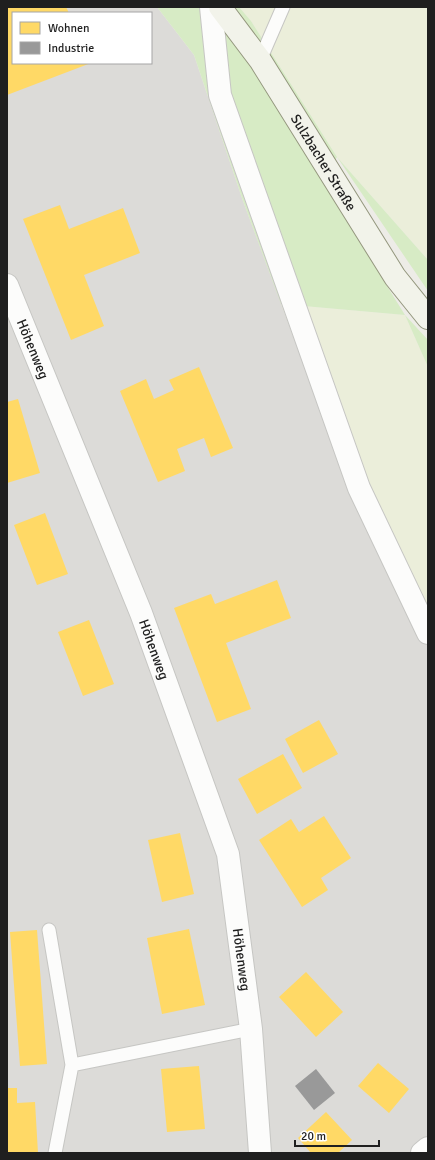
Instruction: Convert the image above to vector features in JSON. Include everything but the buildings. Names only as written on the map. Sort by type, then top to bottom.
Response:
[{"type":"main road","name":"Sulzbacher Straße","points":[[220,7],[260,60],[396,277],[428,318]]},
{"type":"street","points":[[211,7],[220,95],[360,488],[428,633]]},
{"type":"street","name":"Höhenweg","points":[[7,285],[141,613],[228,854],[250,1029],[260,1153]]},
{"type":"street","points":[[422,1153],[428,1148]]},
{"type":"lane","points":[[260,60],[283,7]]},
{"type":"lane","points":[[49,930],[72,1065],[55,1153]]},
{"type":"lane","points":[[72,1065],[250,1029]]},
{"type":"shaded area","points":[[7,7],[157,7],[194,55],[243,201],[352,494],[428,640],[428,1153],[7,1153]]},
{"type":"green space","points":[[157,7],[239,7],[251,21],[337,157],[323,183],[405,315],[281,304],[243,201],[194,55]]},
{"type":"green space","points":[[239,7],[428,7],[428,260],[337,157],[251,21]]},
{"type":"green space","points":[[337,157],[428,260],[428,291]]},
{"type":"green space","points":[[281,304],[405,315],[428,367],[428,640],[352,494]]},
{"type":"green space","points":[[405,315],[428,340],[428,367]]}]
